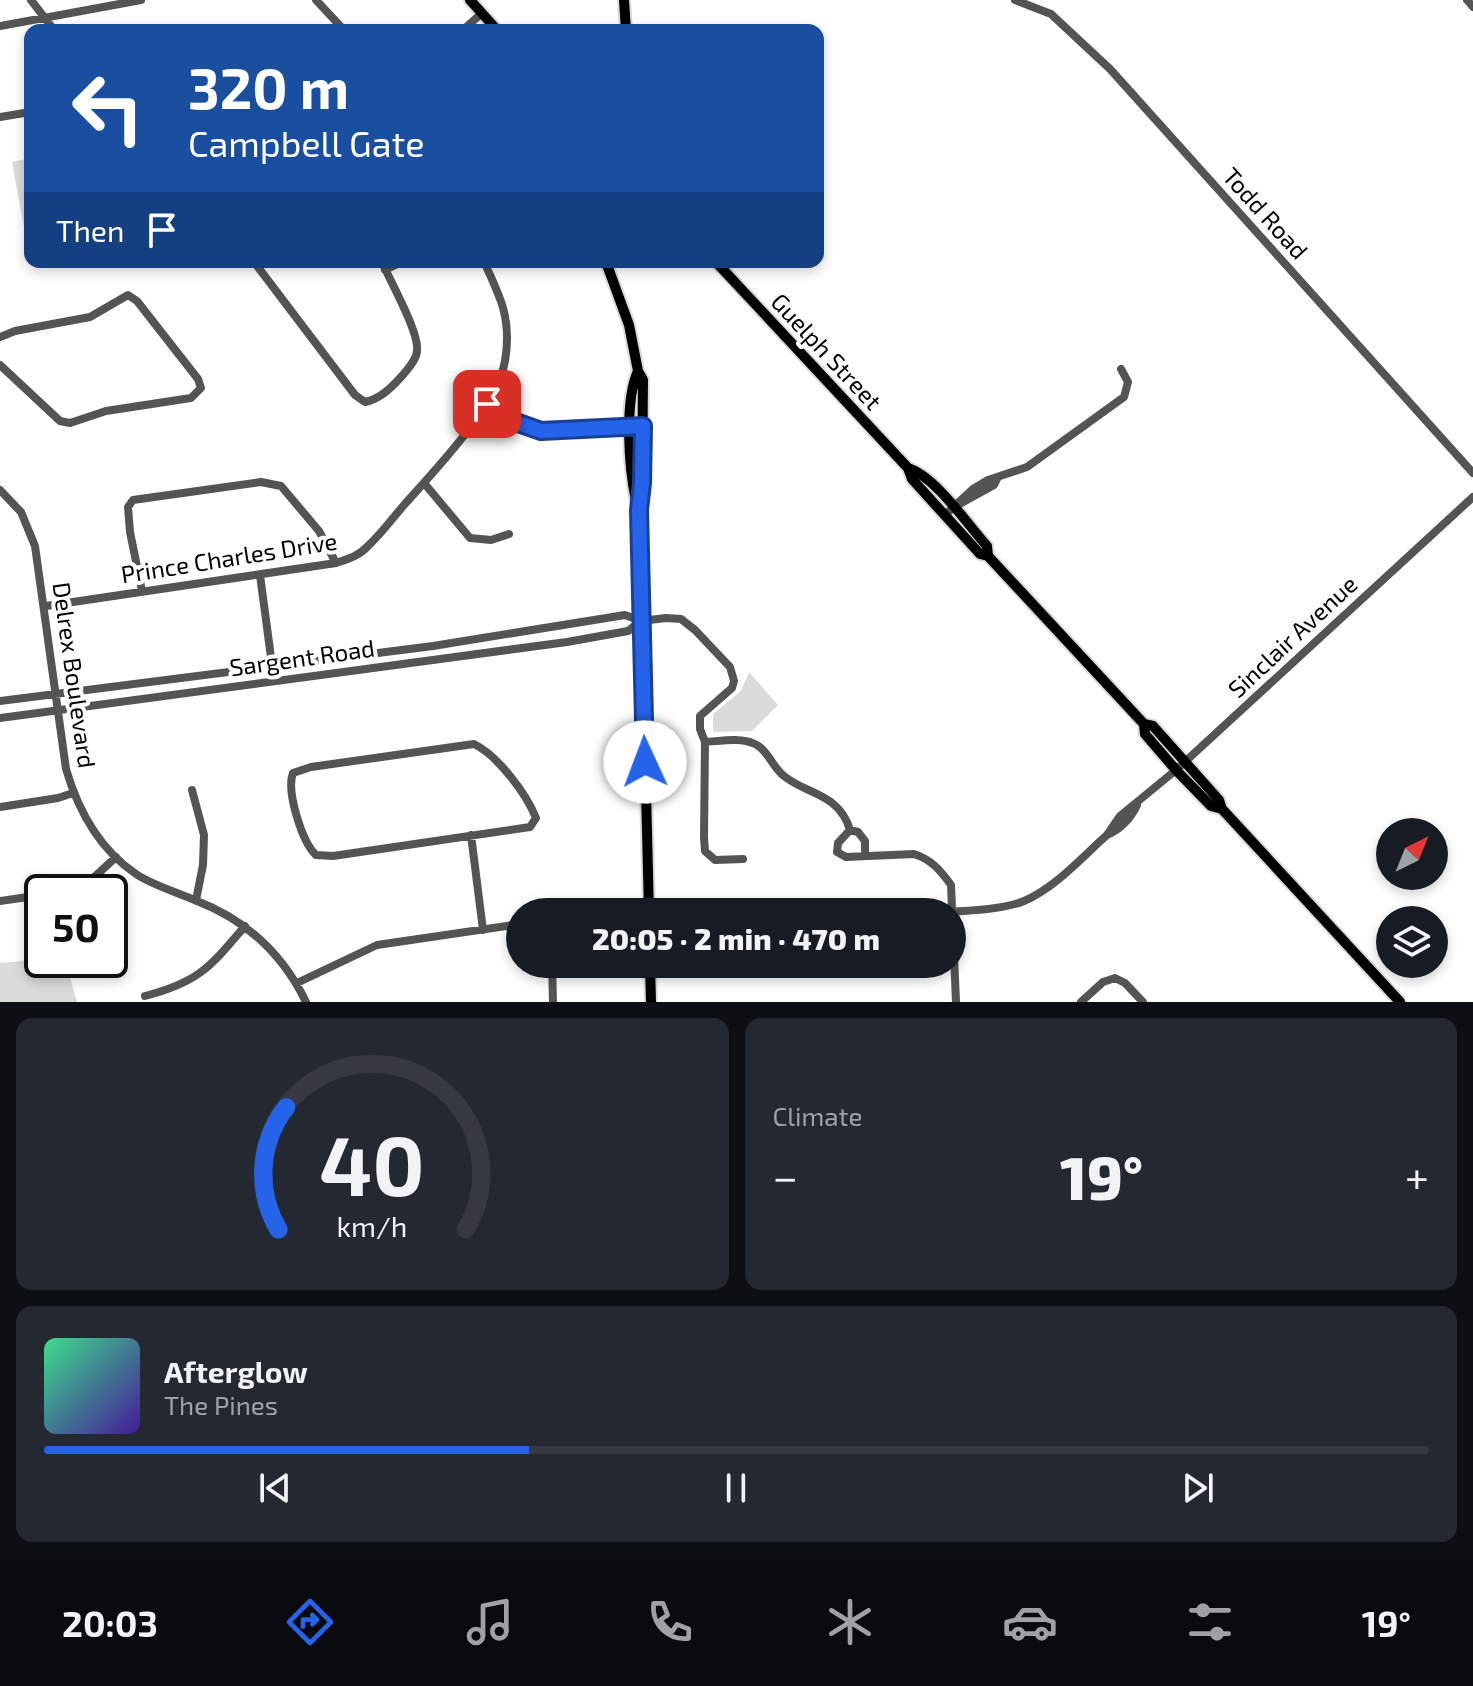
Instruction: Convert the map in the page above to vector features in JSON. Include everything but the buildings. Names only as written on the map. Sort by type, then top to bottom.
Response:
[{"type":"main road","points":[[470,0],[492,24]]},
{"type":"main road","points":[[624,0],[626,24]]},
{"type":"main road","points":[[608,268],[629,325],[638,371],[643,380],[639,510],[649,898]]},
{"type":"main road","name":"Guelph Street","points":[[722,268],[908,468],[920,472],[949,511],[987,546],[988,556],[1144,724],[1153,726],[1219,800],[1222,809],[1400,1002]]},
{"type":"main road","points":[[638,371],[631,386],[630,427],[632,481],[639,510]]},
{"type":"main road","name":"Guelph Street","points":[[1144,724],[1145,734],[1176,770],[1211,806],[1222,809]]},
{"type":"main road","points":[[650,978],[651,1002]]},
{"type":"street","points":[[31,0],[50,24]]},
{"type":"street","points":[[0,26],[141,0]]},
{"type":"street","points":[[316,0],[338,24]]},
{"type":"street","name":"Todd Road","points":[[1015,0],[1051,14],[1110,69],[1473,473]]},
{"type":"street","points":[[1467,0],[1473,7]]},
{"type":"street","points":[[470,24],[482,13]]},
{"type":"street","points":[[0,117],[24,113]]},
{"type":"street","points":[[259,268],[355,395],[365,402],[376,400],[398,380],[417,351],[415,335],[384,268]]},
{"type":"street","name":"Prince Charles Drive","points":[[46,606],[336,563],[353,558],[367,548],[424,483],[487,404],[497,386],[505,362],[508,319],[487,268]]},
{"type":"street","points":[[0,337],[15,331],[90,317],[128,295],[137,301],[189,367],[201,388],[191,398],[106,411],[70,423],[60,421],[0,365]]},
{"type":"street","points":[[949,511],[988,480],[1027,467],[1124,397],[1128,382],[1121,369]]},
{"type":"street","points":[[487,404],[510,420],[541,431],[643,426]]},
{"type":"street","points":[[142,591],[130,532],[128,507],[133,500],[261,482],[281,486],[319,531],[336,563]]},
{"type":"street","points":[[424,483],[470,538],[491,540],[509,534]]},
{"type":"street","name":"Delrex Boulevard","points":[[0,490],[21,512],[35,546],[46,606],[66,769],[73,793],[91,830],[136,874],[222,911],[245,926],[276,955],[297,983],[306,1002]]},
{"type":"street","name":"Sinclair Avenue","points":[[966,909],[1003,907],[1024,901],[1055,882],[1473,497]]},
{"type":"street","points":[[260,575],[274,680]]},
{"type":"street","name":"Sargent Road","points":[[0,701],[433,646],[625,615],[641,621]]},
{"type":"street","points":[[641,621],[681,619],[730,667],[734,681],[732,688],[700,716],[700,729],[705,742],[705,851],[715,860],[743,859]]},
{"type":"street","name":"Sargent Road","points":[[0,718],[567,642],[628,631],[641,621]]},
{"type":"street","points":[[564,627],[567,642]]},
{"type":"street","points":[[433,646],[436,659]]},
{"type":"street","points":[[170,679],[174,694]]},
{"type":"street","points":[[705,742],[736,740],[755,744],[784,777],[817,792],[832,803],[847,819],[850,830]]},
{"type":"street","points":[[474,744],[489,751],[531,806],[536,818],[530,827],[471,835],[333,856],[316,855],[308,848],[290,782],[293,773],[311,767],[474,744]]},
{"type":"street","points":[[192,790],[204,835],[203,865],[196,900]]},
{"type":"street","points":[[0,807],[73,793]]},
{"type":"street","points":[[850,830],[838,843],[837,852],[846,857],[914,854],[925,857],[951,885],[952,898]]},
{"type":"street","points":[[850,830],[858,832],[865,841],[865,856]]},
{"type":"street","points":[[471,835],[483,930]]},
{"type":"street","points":[[98,874],[116,857]]},
{"type":"street","points":[[0,901],[24,898]]},
{"type":"street","points":[[145,996],[192,980],[212,966],[245,926]]},
{"type":"street","points":[[297,983],[377,945],[506,926]]},
{"type":"street","points":[[552,978],[553,1002]]},
{"type":"street","points":[[955,978],[956,1002]]},
{"type":"street","points":[[1081,1002],[1103,982],[1115,978],[1125,983],[1143,1002]]},
{"type":"shaded area","points":[[24,159],[24,227],[12,162]]},
{"type":"shaded area","points":[[749,672],[778,705],[752,731],[713,732],[713,714],[741,691]]},
{"type":"shaded area","points":[[24,961],[24,978],[70,978],[77,1002],[0,1002],[0,963]]},
{"type":"route","points":[[487,404],[510,420],[541,431],[643,426],[639,510],[645,762]]}]
